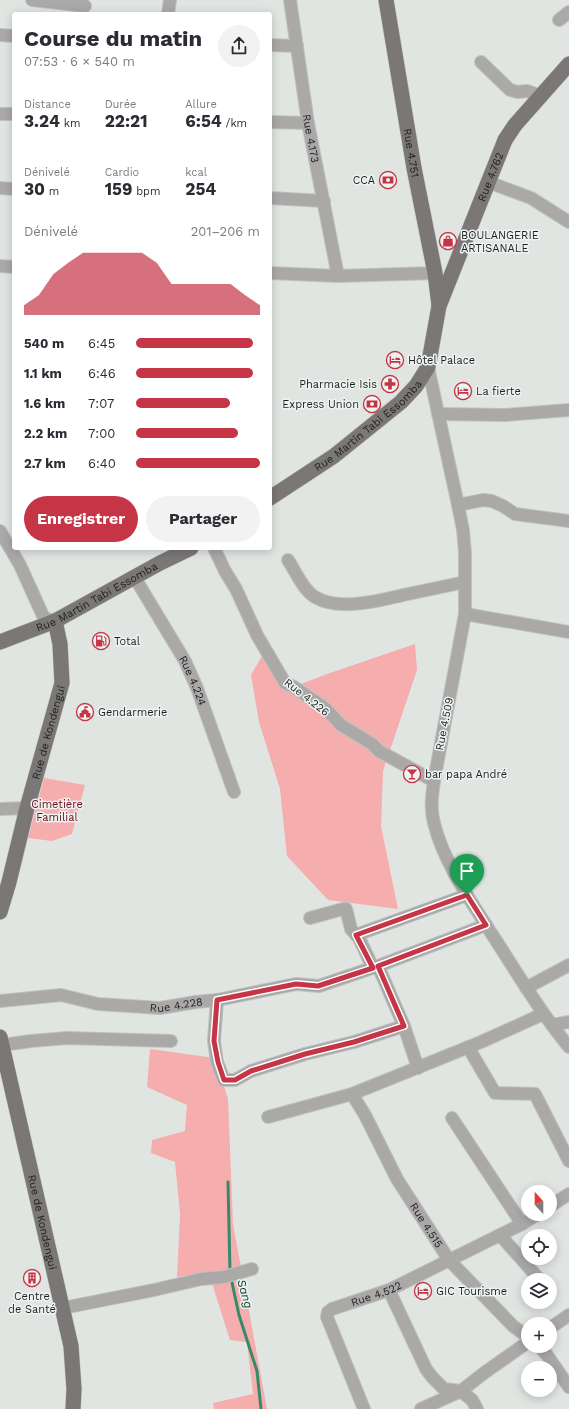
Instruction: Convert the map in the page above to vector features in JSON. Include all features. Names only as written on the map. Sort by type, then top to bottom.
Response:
[{"type":"main road","name":"Rue 4.751","points":[[386,0],[414,168],[435,273],[439,306]]},
{"type":"main road","name":"Rue 4.762","points":[[439,306],[505,140],[515,125],[569,64]]},
{"type":"main road","name":"Rue Martin Tabi Essomba","points":[[272,497],[334,456],[401,402],[416,386],[428,367],[439,306]]},
{"type":"main road","name":"Rue Martin Tabi Essomba","points":[[0,642],[55,621],[160,563],[187,550]]},
{"type":"main road","name":"Rue de Kondengui","points":[[0,912],[62,683],[60,644],[55,621]]},
{"type":"main road","name":"Rue de Kondengui","points":[[1,1041],[71,1346],[74,1389],[73,1409]]},
{"type":"street","points":[[32,0],[85,7]]},
{"type":"street","points":[[168,12],[170,0]]},
{"type":"street","name":"Rue 4.173","points":[[290,0],[308,123],[338,276]]},
{"type":"street","points":[[559,20],[569,12]]},
{"type":"street","points":[[0,35],[12,36]]},
{"type":"street","points":[[272,45],[297,46]]},
{"type":"street","points":[[481,62],[510,90],[518,92],[527,91],[541,96]]},
{"type":"street","points":[[0,114],[12,114]]},
{"type":"street","points":[[272,122],[308,123]]},
{"type":"street","points":[[488,182],[530,198],[569,222]]},
{"type":"street","points":[[0,188],[12,189]]},
{"type":"street","points":[[272,198],[324,201]]},
{"type":"street","points":[[0,266],[12,267]]},
{"type":"street","points":[[272,273],[338,276],[435,273]]},
{"type":"street","name":"Rue 4.509","points":[[428,367],[458,505],[464,541],[465,582],[465,614],[434,781],[431,807],[433,823],[445,855],[467,895],[543,1014],[569,1047]]},
{"type":"street","points":[[438,414],[505,415],[569,410]]},
{"type":"street","points":[[458,505],[483,500],[492,501],[515,514],[569,521]]},
{"type":"street","points":[[0,531],[20,565],[44,618],[55,621]]},
{"type":"street","name":"Rue 4.226","points":[[215,550],[236,589],[257,635],[285,683],[294,686],[326,709],[341,725],[372,744],[378,751],[434,781]]},
{"type":"street","points":[[288,560],[306,589],[314,597],[323,601],[335,603],[351,604],[372,602],[465,582]]},
{"type":"street","name":"Rue 4.224","points":[[135,578],[185,661],[197,688],[234,792]]},
{"type":"street","points":[[465,614],[569,632]]},
{"type":"street","points":[[0,809],[27,808]]},
{"type":"street","points":[[356,935],[467,895]]},
{"type":"street","points":[[310,918],[346,909],[351,929],[376,967],[404,1026],[418,1068]]},
{"type":"street","name":"Rue 4.228","points":[[0,1001],[55,995],[98,1004],[159,1008],[217,1000],[296,984],[318,986],[376,967],[486,925]]},
{"type":"street","points":[[526,988],[569,965]]},
{"type":"street","points":[[217,1000],[214,1041],[218,1062],[224,1080],[235,1080],[251,1071],[305,1054],[354,1042],[404,1026]]},
{"type":"street","points":[[268,1117],[352,1094],[418,1068],[543,1014]]},
{"type":"street","points":[[552,1025],[569,1022]]},
{"type":"street","points":[[1,1041],[31,1041],[67,1038],[171,1041]]},
{"type":"street","points":[[468,1047],[495,1092],[535,1094],[569,1161]]},
{"type":"street","name":"Rue 4.515","points":[[352,1094],[365,1115],[400,1184],[449,1260],[513,1326],[521,1332]]},
{"type":"street","points":[[452,1118],[522,1224]]},
{"type":"street","points":[[557,1202],[569,1194]]},
{"type":"street","name":"Rue 4.522","points":[[364,1409],[327,1317],[328,1312],[332,1309],[390,1290],[527,1221]]},
{"type":"street","points":[[500,1235],[534,1273]]},
{"type":"street","points":[[63,1308],[201,1280],[224,1277],[252,1269]]},
{"type":"street","points":[[390,1290],[429,1373],[444,1389],[461,1391],[472,1400],[477,1409]]},
{"type":"street","points":[[557,1323],[569,1315]]},
{"type":"street","points":[[421,1409],[461,1391],[521,1347]]},
{"type":"street","points":[[545,1353],[569,1387]]},
{"type":"green space","points":[[415,644],[417,670],[383,771],[381,826],[398,909],[328,900],[287,856],[280,789],[259,722],[251,675],[262,656],[288,689]]},
{"type":"green space","name":"Cimetière Familial","points":[[44,778],[85,785],[72,834],[52,841],[28,838]]},
{"type":"green space","points":[[150,1049],[215,1058],[228,1099],[233,1224],[267,1409],[214,1409],[213,1403],[253,1394],[247,1342],[230,1340],[209,1274],[177,1277],[180,1214],[175,1162],[151,1153],[152,1140],[185,1131],[187,1105],[147,1087]]},
{"type":"waterway","name":"Sang","points":[[228,1182],[230,1272]]},
{"type":"waterway","name":"Sang","points":[[231,1278],[239,1315],[257,1371],[261,1409]]},
{"type":"place","name":"CCA","points":[[388,180]]},
{"type":"place","name":"BOULANGERIE ARTISANALE","points":[[448,241]]},
{"type":"place","name":"Hôtel Palace","points":[[395,360]]},
{"type":"place","name":"Pharmacie Isis","points":[[390,384]]},
{"type":"place","name":"La fierte","points":[[463,391]]},
{"type":"place","name":"Express Union","points":[[372,404]]},
{"type":"place","name":"Total","points":[[101,641]]},
{"type":"place","name":"Gendarmerie","points":[[85,712]]},
{"type":"place","name":"bar papa André","points":[[412,774]]},
{"type":"place","name":"Centre de Santé","points":[[32,1278]]},
{"type":"place","name":"GIC Tourisme","points":[[423,1291]]},
{"type":"route","points":[[467,895],[486,925],[378,966],[404,1026],[354,1042],[305,1054],[251,1071],[235,1080],[224,1080],[218,1062],[214,1041],[217,1000],[296,984],[318,986],[373,968],[359,938],[356,935],[467,895]]}]
